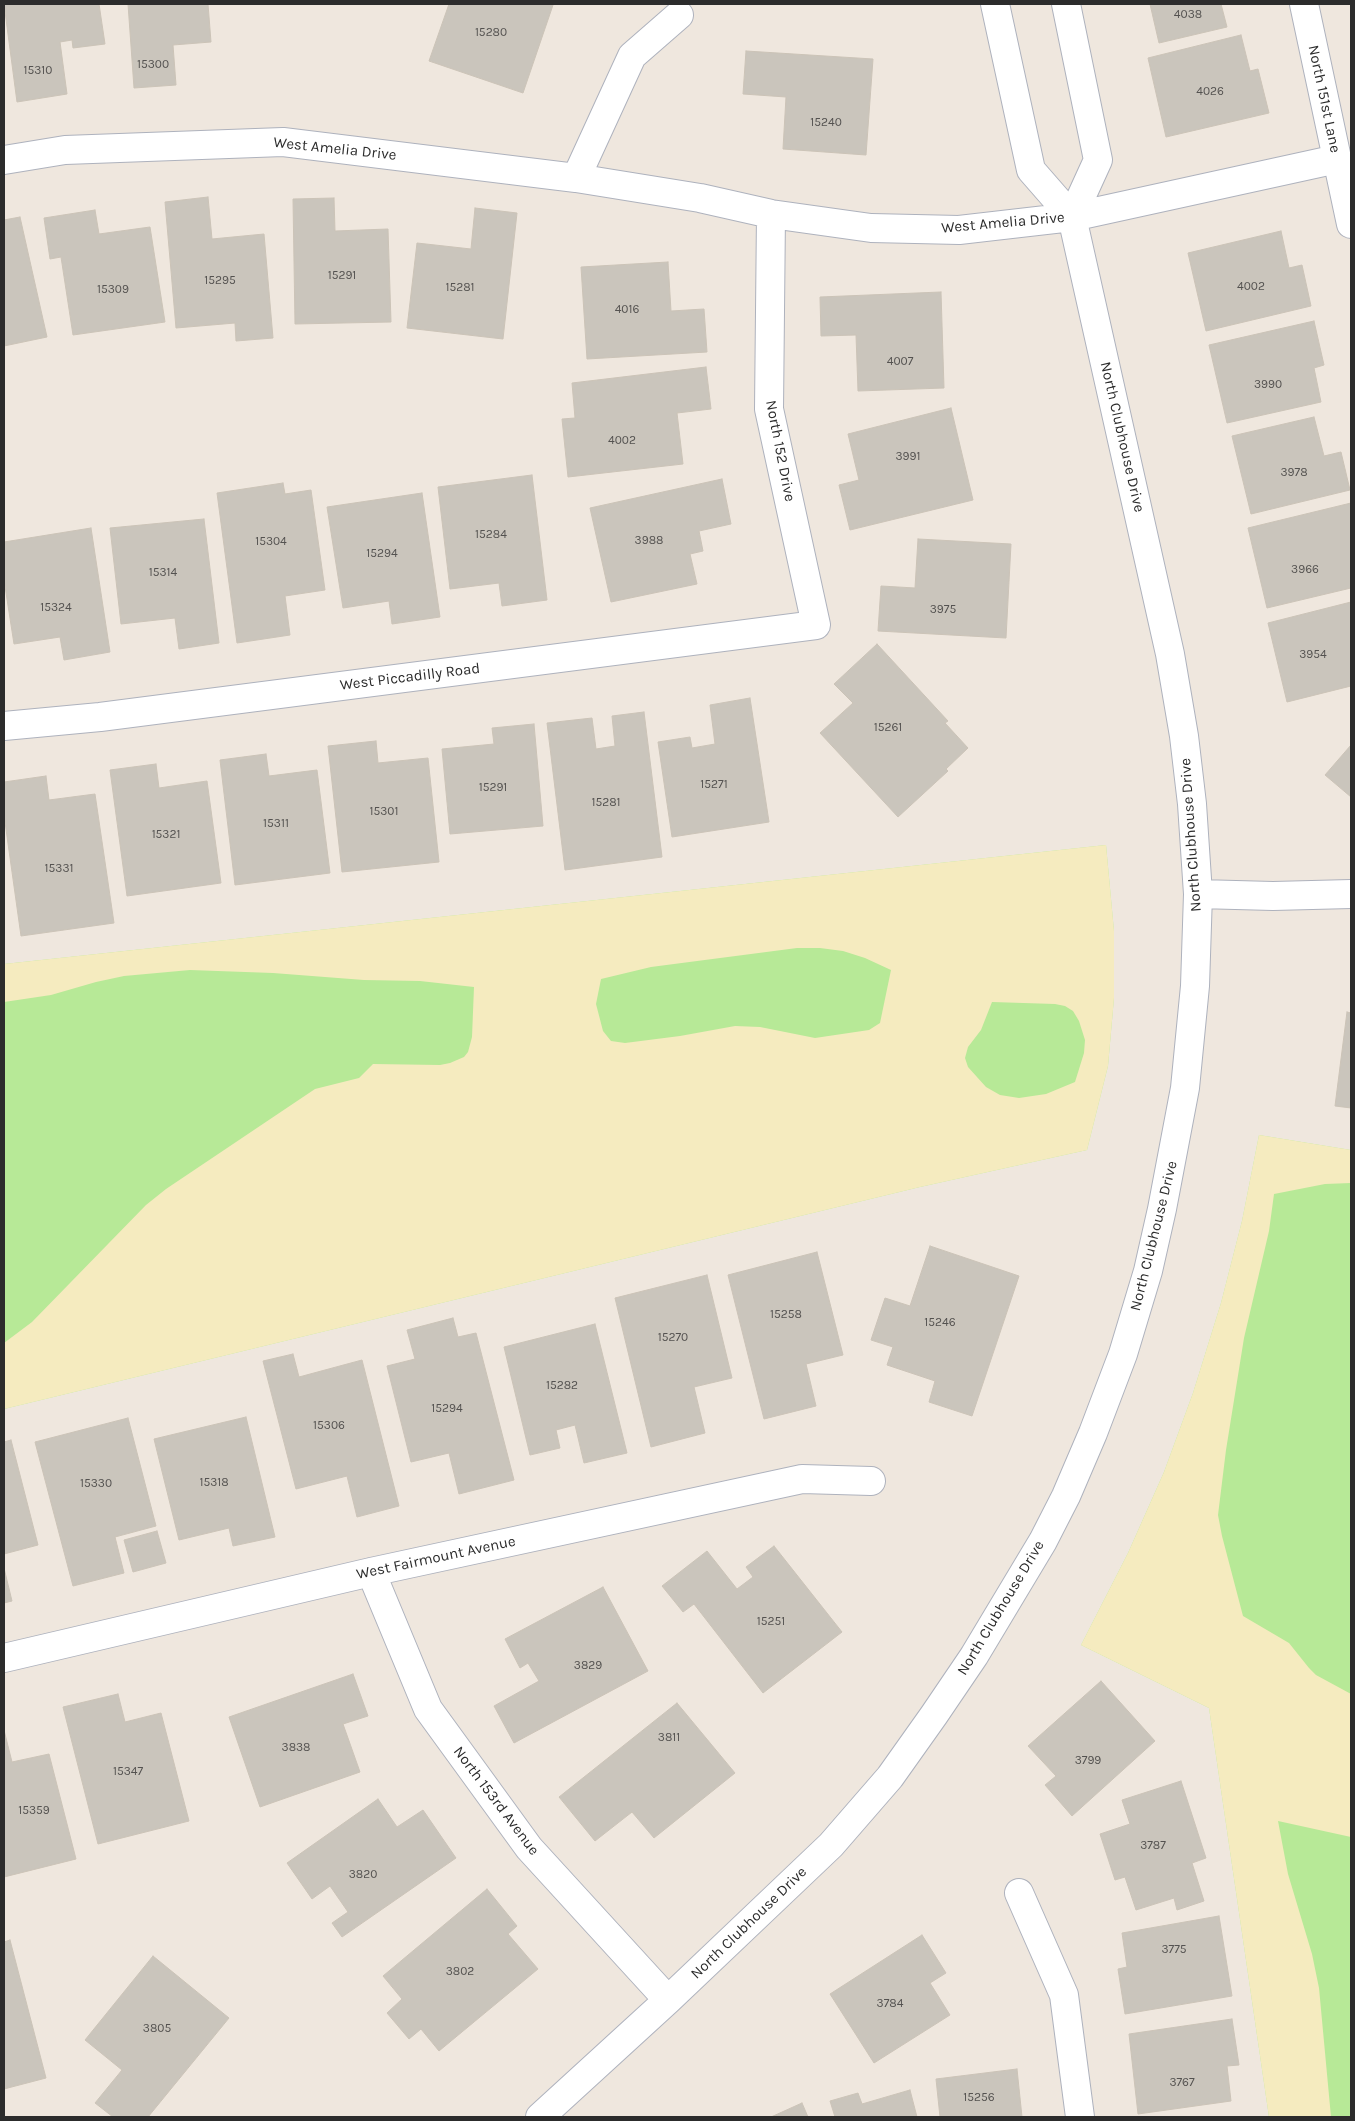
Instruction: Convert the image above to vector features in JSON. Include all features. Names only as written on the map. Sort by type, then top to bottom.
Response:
[{"type":"street","name":"North Clubhouse Drive","points":[[540,2117],[668,2000],[831,1845],[890,1777],[974,1656],[1043,1541],[1066,1496],[1093,1433],[1123,1354],[1148,1271],[1176,1146],[1191,1041],[1198,894],[1192,804],[1170,654],[1072,217],[1031,170],[995,4]]},
{"type":"street","points":[[1066,4],[1098,160],[1072,217]]},
{"type":"street","name":"North 151st Lane","points":[[1304,4],[1351,224]]},
{"type":"street","points":[[576,178],[632,56],[679,15]]},
{"type":"street","name":"West Amelia Drive","points":[[4,160],[65,150],[284,142],[576,178],[700,198],[771,214],[871,228],[959,230],[1072,217],[1337,159]]},
{"type":"street","name":"North 152 Drive","points":[[771,214],[769,408],[816,625]]},
{"type":"street","name":"West Piccadilly Road","points":[[4,726],[100,717],[816,625]]},
{"type":"street","points":[[1198,894],[1273,896],[1351,894]]},
{"type":"street","name":"West Fairmount Avenue","points":[[4,1658],[370,1572],[802,1479],[870,1481]]},
{"type":"street","name":"North 153rd Avenue","points":[[370,1572],[428,1709],[529,1848],[668,2000]]},
{"type":"street","points":[[1018,1893],[1064,1996],[1080,2117]]},
{"type":"green space","points":[[1106,845],[1114,931],[1114,998],[1108,1066],[1087,1150],[920,1187],[4,1409],[4,964]]},
{"type":"green space","points":[[1259,1135],[1351,1150],[1351,2117],[1269,2117],[1209,1708],[1081,1645],[1128,1553],[1164,1472],[1193,1393],[1221,1303],[1242,1221]]},
{"type":"sand","points":[[1106,845],[1114,931],[1114,998],[1108,1066],[1087,1150],[920,1187],[4,1409],[4,1343],[32,1322],[146,1205],[166,1189],[315,1089],[359,1078],[373,1064],[440,1065],[464,1057],[468,1052],[472,1037],[474,987],[420,981],[364,980],[273,973],[190,970],[124,976],[51,995],[4,1002],[4,964]],"holes":[[[797,948],[843,951],[865,958],[891,970],[880,1023],[869,1030],[815,1038],[760,1027],[735,1026],[625,1043],[611,1041],[603,1031],[596,1004],[601,979],[651,967]],[[992,1002],[1055,1004],[1065,1006],[1073,1011],[1079,1021],[1085,1040],[1084,1053],[1075,1082],[1046,1094],[1019,1098],[1000,1095],[986,1087],[968,1067],[965,1058],[968,1047],[981,1030]]]},
{"type":"sand","points":[[1259,1135],[1351,1150],[1351,1183],[1325,1184],[1274,1194],[1269,1231],[1244,1338],[1226,1450],[1218,1515],[1243,1616],[1289,1643],[1316,1675],[1351,1694],[1351,1837],[1278,1821],[1288,1874],[1312,1954],[1319,1988],[1331,2117],[1269,2117],[1209,1708],[1081,1645],[1128,1553],[1164,1472],[1193,1393],[1221,1303],[1242,1221]]},
{"type":"building","points":[[4,4],[99,4],[105,44],[73,48],[72,40],[60,42],[67,94],[17,102]]},
{"type":"building","points":[[128,4],[208,4],[211,42],[173,45],[176,85],[134,88]]},
{"type":"building","points":[[449,4],[553,5],[523,93],[429,61]]},
{"type":"building","points":[[1150,4],[1221,4],[1227,27],[1159,43]]},
{"type":"building","points":[[1241,35],[1250,71],[1258,69],[1269,113],[1166,137],[1148,58]]},
{"type":"building","points":[[746,51],[873,59],[866,155],[783,149],[786,97],[743,94]]},
{"type":"building","points":[[208,197],[212,239],[264,234],[273,338],[236,341],[235,323],[176,328],[165,202]]},
{"type":"building","points":[[334,198],[335,231],[388,229],[391,322],[295,324],[293,199]]},
{"type":"building","points":[[475,208],[517,213],[503,339],[407,328],[417,243],[471,249]]},
{"type":"building","points":[[95,210],[99,234],[150,227],[165,322],[73,335],[61,257],[50,259],[44,218]]},
{"type":"building","points":[[20,217],[47,337],[4,346],[4,220]]},
{"type":"building","points":[[1281,231],[1289,268],[1302,265],[1311,306],[1206,331],[1188,253]]},
{"type":"building","points":[[668,262],[671,311],[704,309],[707,352],[587,359],[581,267]]},
{"type":"building","points":[[941,292],[944,388],[858,391],[856,335],[821,336],[820,297]]},
{"type":"building","points":[[1314,321],[1324,365],[1314,368],[1321,402],[1227,423],[1209,345]]},
{"type":"building","points":[[706,367],[711,409],[677,413],[683,464],[568,477],[562,419],[575,418],[572,383]]},
{"type":"building","points":[[951,408],[973,500],[850,530],[839,485],[859,480],[848,434]]},
{"type":"building","points":[[1314,417],[1324,456],[1341,452],[1350,490],[1251,514],[1232,436]]},
{"type":"building","points":[[532,475],[547,600],[502,606],[499,583],[450,589],[438,487]]},
{"type":"building","points":[[722,479],[731,524],[699,531],[703,551],[690,554],[697,584],[611,602],[590,508]]},
{"type":"building","points":[[283,483],[285,494],[311,490],[325,590],[285,596],[290,635],[237,643],[217,493]]},
{"type":"building","points":[[422,493],[440,617],[392,624],[389,601],[343,608],[327,507]]},
{"type":"building","points":[[1351,503],[1351,588],[1267,608],[1248,528]]},
{"type":"building","points":[[204,519],[219,643],[179,649],[175,618],[121,624],[110,528]]},
{"type":"building","points":[[91,528],[110,652],[64,660],[60,637],[14,644],[4,580],[4,542]]},
{"type":"building","points":[[918,539],[1011,544],[1006,638],[878,631],[881,586],[915,588]]},
{"type":"building","points":[[1351,602],[1351,686],[1287,702],[1268,623]]},
{"type":"building","points":[[877,644],[948,721],[945,723],[968,748],[946,769],[948,771],[898,817],[820,733],[853,703],[834,684]]},
{"type":"building","points":[[750,698],[769,822],[672,837],[658,742],[690,737],[692,748],[715,744],[710,705]]},
{"type":"building","points":[[644,712],[662,857],[565,870],[547,723],[592,718],[596,749],[615,746],[612,716]]},
{"type":"building","points":[[534,724],[543,826],[450,834],[442,749],[494,744],[492,728]]},
{"type":"building","points":[[376,741],[378,763],[428,758],[439,862],[342,872],[328,746]]},
{"type":"building","points":[[1351,745],[1351,797],[1325,775]]},
{"type":"building","points":[[266,754],[269,776],[317,770],[330,873],[235,885],[220,760]]},
{"type":"building","points":[[156,764],[159,788],[207,781],[221,883],[127,896],[110,770]]},
{"type":"building","points":[[46,776],[49,800],[95,794],[114,923],[21,936],[4,815],[4,782]]},
{"type":"building","points":[[1347,1012],[1351,1013],[1351,1108],[1335,1106]]},
{"type":"building","points":[[930,1246],[1019,1276],[972,1416],[929,1402],[935,1381],[887,1365],[893,1347],[871,1340],[885,1298],[910,1306]]},
{"type":"building","points":[[817,1252],[843,1355],[806,1364],[816,1406],[764,1419],[728,1275]]},
{"type":"building","points":[[707,1275],[732,1378],[694,1387],[705,1433],[651,1447],[615,1298]]},
{"type":"building","points":[[453,1318],[458,1337],[476,1333],[514,1480],[459,1494],[449,1453],[411,1462],[387,1366],[415,1359],[407,1330]]},
{"type":"building","points":[[595,1324],[627,1453],[584,1463],[575,1425],[556,1430],[560,1448],[530,1455],[504,1347]]},
{"type":"building","points":[[293,1354],[299,1377],[362,1360],[399,1506],[357,1517],[347,1476],[296,1489],[263,1361]]},
{"type":"building","points":[[246,1417],[275,1537],[233,1546],[229,1528],[179,1540],[154,1439]]},
{"type":"building","points":[[128,1418],[156,1526],[115,1537],[124,1573],[73,1586],[35,1442]]},
{"type":"building","points":[[11,1440],[38,1545],[4,1554],[4,1442]]},
{"type":"building","points":[[157,1531],[166,1563],[133,1572],[124,1540]]},
{"type":"building","points":[[774,1546],[842,1632],[763,1693],[694,1604],[683,1612],[662,1586],[707,1551],[737,1589],[753,1577],[746,1567]]},
{"type":"building","points":[[4,1568],[12,1601],[4,1603]]},
{"type":"building","points":[[603,1587],[648,1671],[514,1743],[494,1706],[539,1681],[528,1663],[520,1668],[505,1639]]},
{"type":"building","points":[[353,1674],[368,1716],[343,1724],[360,1772],[260,1807],[229,1717]]},
{"type":"building","points":[[1101,1681],[1155,1741],[1072,1816],[1045,1785],[1056,1776],[1028,1746]]},
{"type":"building","points":[[118,1694],[125,1722],[161,1713],[189,1821],[98,1844],[63,1707]]},
{"type":"building","points":[[677,1703],[735,1773],[654,1838],[632,1812],[595,1841],[559,1797]]},
{"type":"building","points":[[4,1730],[12,1762],[49,1754],[76,1859],[4,1877]]},
{"type":"building","points":[[1181,1781],[1206,1858],[1192,1863],[1204,1901],[1177,1910],[1174,1898],[1136,1910],[1125,1877],[1115,1880],[1100,1834],[1130,1824],[1122,1800]]},
{"type":"building","points":[[378,1799],[397,1827],[423,1810],[456,1858],[342,1937],[332,1923],[348,1912],[330,1886],[312,1899],[287,1863]]},
{"type":"building","points":[[487,1889],[517,1926],[508,1934],[538,1969],[439,2051],[421,2029],[409,2039],[387,2013],[402,1999],[383,1976]]},
{"type":"building","points":[[1219,1916],[1232,1996],[1125,2014],[1118,1969],[1127,1967],[1122,1933]]},
{"type":"building","points":[[922,1935],[946,1973],[930,1983],[950,2015],[874,2063],[830,1994]]},
{"type":"building","points":[[10,1940],[46,2078],[4,2089],[4,1942]]},
{"type":"building","points":[[153,1956],[229,2018],[148,2117],[113,2117],[95,2103],[122,2070],[85,2040]]},
{"type":"building","points":[[1232,2019],[1239,2065],[1227,2066],[1231,2101],[1138,2114],[1129,2034]]},
{"type":"building","points":[[1017,2069],[1022,2117],[940,2117],[936,2079]]},
{"type":"building","points":[[910,2090],[917,2117],[835,2117],[830,2101],[858,2093],[862,2104]]},
{"type":"building","points":[[802,2103],[808,2117],[771,2117]]}]
